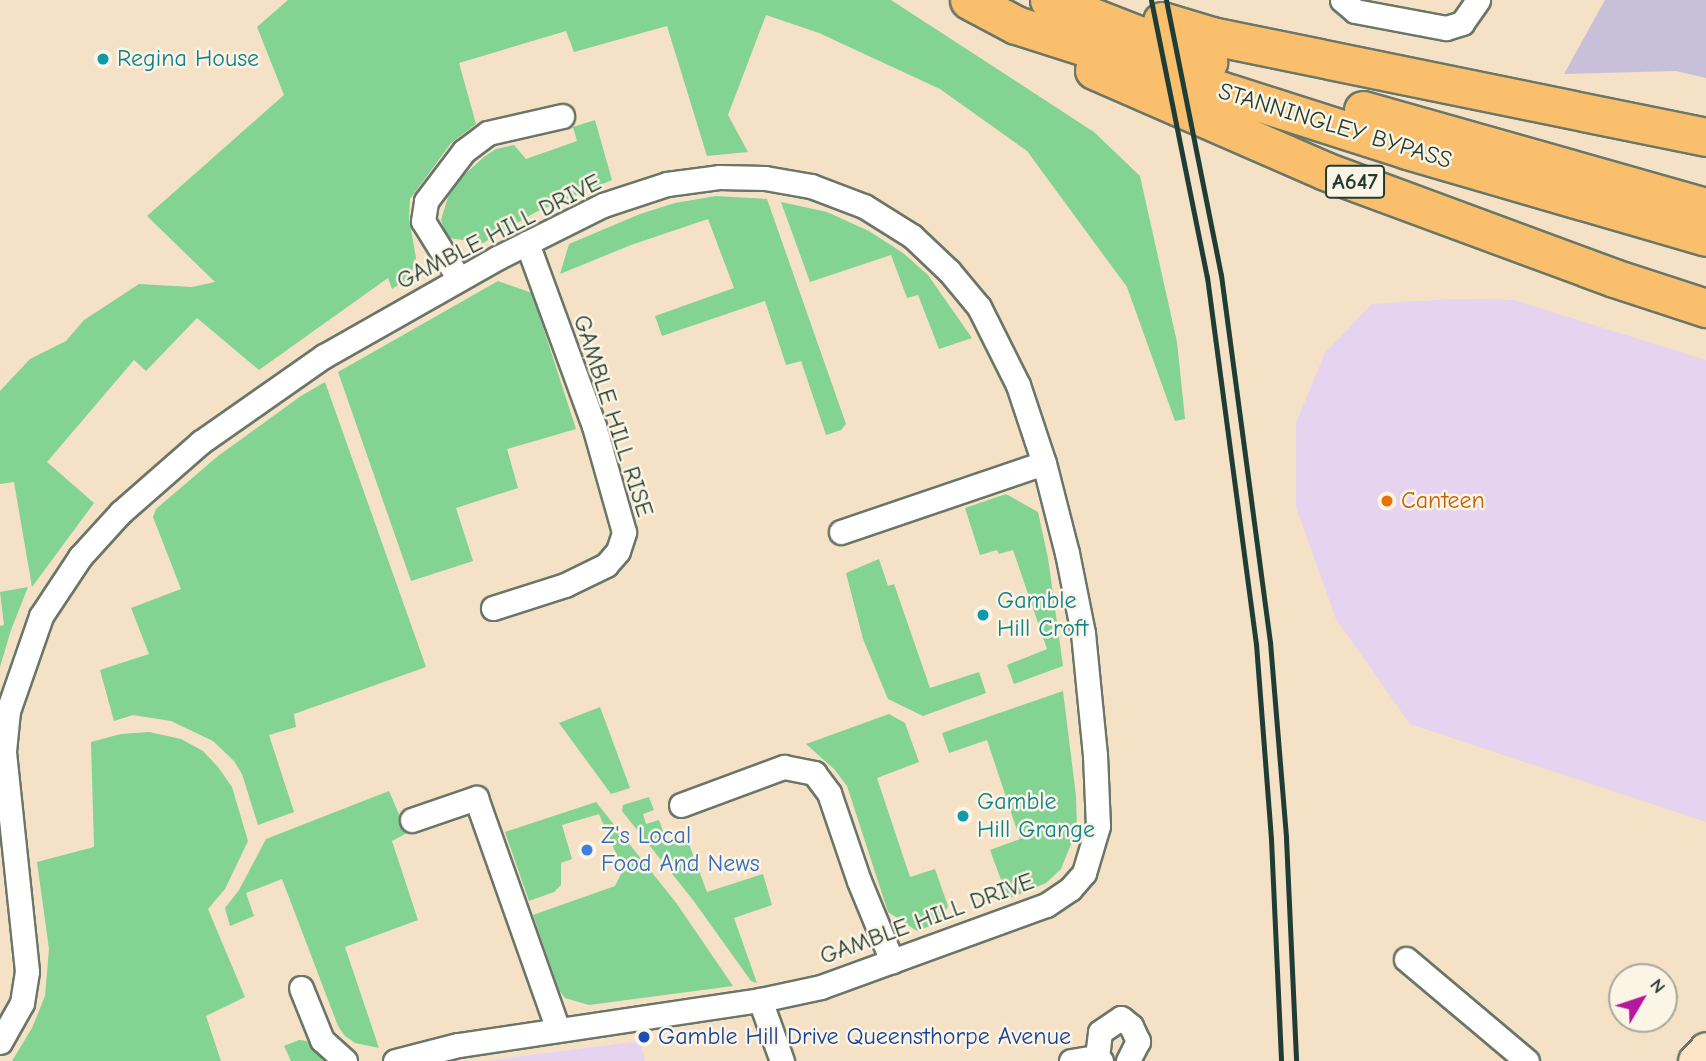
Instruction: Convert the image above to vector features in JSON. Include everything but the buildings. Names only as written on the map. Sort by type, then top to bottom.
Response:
[{"type":"main road","name":"STANNINGLEY BYPASS","points":[[970,0],[1016,25],[1407,150],[1706,237]]},
{"type":"main road","name":"STANNINGLEY BYPASS","points":[[1049,0],[1253,78],[1706,208]]},
{"type":"main road","points":[[1094,0],[1212,36],[1706,137]]},
{"type":"main road","name":"A647","points":[[1016,25],[1106,77],[1325,171],[1614,278],[1706,308]]},
{"type":"street","points":[[1342,0],[1355,10],[1446,28],[1462,23],[1478,0]]},
{"type":"street","points":[[459,279],[423,221],[426,201],[464,151],[488,133],[562,116]]},
{"type":"street","name":"GAMBLE HILL DRIVE","points":[[0,1042],[22,1003],[27,971],[4,751],[8,711],[41,616],[80,557],[121,512],[201,442],[324,356],[459,279],[603,205],[667,184],[719,177],[765,178],[811,186],[864,206],[912,236],[949,271],[979,307],[1018,385],[1044,463],[1067,553],[1083,633],[1095,755],[1098,826],[1084,873],[1070,889],[1046,905],[821,987],[761,1000],[458,1045],[395,1061]]},
{"type":"street","name":"GAMBLE HILL RISE","points":[[493,608],[565,585],[606,565],[618,551],[624,532],[594,426],[527,243]]},
{"type":"street","points":[[841,532],[1044,463]]},
{"type":"street","points":[[681,805],[784,767],[814,774],[829,793],[859,881],[892,961]]},
{"type":"street","points":[[412,820],[476,798],[558,1029]]},
{"type":"street","points":[[1406,959],[1516,1057]]},
{"type":"street","points":[[302,988],[322,1040],[345,1061]]},
{"type":"street","points":[[761,1000],[782,1061]]},
{"type":"street","points":[[1071,1061],[1099,1059],[1100,1032],[1121,1018],[1131,1026],[1138,1041],[1128,1061]]},
{"type":"street","points":[[1695,1061],[1706,1049]]},
{"type":"shaded area","points":[[1605,0],[1706,0],[1706,78],[1676,71],[1564,74]]},
{"type":"shaded area","points":[[1453,299],[1514,300],[1706,360],[1706,822],[1410,724],[1336,619],[1296,507],[1296,423],[1325,353],[1372,304]]},
{"type":"shaded area","points":[[640,1041],[645,1061],[485,1061]]},
{"type":"green space","points":[[288,0],[891,0],[1094,132],[1140,176],[1177,342],[1185,419],[1175,421],[1127,287],[1027,151],[940,89],[819,33],[766,15],[728,115],[748,152],[707,156],[667,26],[574,52],[566,31],[459,63],[476,124],[451,143],[410,199],[409,218],[416,258],[410,278],[392,289],[388,278],[259,370],[197,318],[146,371],[134,360],[47,462],[94,503],[32,587],[14,482],[0,484],[0,391],[30,359],[66,341],[84,320],[139,284],[192,287],[215,282],[147,216],[284,95],[257,27]]},
{"type":"green space","points":[[595,120],[612,180],[536,212],[483,243],[449,238],[441,220],[448,197],[464,175],[484,157],[496,149],[514,145],[526,159],[577,141],[573,127]]},
{"type":"green space","points":[[716,196],[767,199],[846,424],[841,430],[826,435],[801,361],[786,365],[765,301],[662,336],[655,316],[734,288],[708,219],[631,245],[560,274],[569,244],[640,214],[675,203]]},
{"type":"green space","points":[[781,202],[827,212],[869,231],[903,253],[928,275],[972,338],[939,349],[918,295],[907,298],[891,255],[810,282]]},
{"type":"green space","points":[[498,281],[532,293],[576,429],[507,449],[518,488],[456,508],[473,561],[411,581],[338,372]]},
{"type":"green space","points":[[325,382],[426,667],[294,714],[296,727],[269,735],[294,812],[258,825],[242,774],[234,761],[213,741],[171,721],[133,715],[114,721],[100,670],[149,654],[131,608],[181,589],[153,517],[156,509],[218,456],[301,396]]},
{"type":"green space","points":[[1006,494],[1038,512],[1048,558],[1063,666],[1014,684],[1007,665],[1047,649],[1013,550],[999,554],[997,550],[980,555],[965,508]]},
{"type":"green space","points":[[879,559],[888,586],[894,584],[930,688],[979,672],[986,693],[923,716],[888,699],[863,639],[846,573]]},
{"type":"green space","points":[[28,587],[0,667],[0,626],[4,625],[0,592]]},
{"type":"green space","points":[[1063,691],[1076,796],[1077,829],[1061,869],[1046,883],[1008,899],[990,850],[1020,839],[987,740],[949,753],[942,733]]},
{"type":"green space","points":[[600,707],[630,788],[611,794],[559,723]]},
{"type":"green space","points":[[889,714],[905,723],[919,762],[877,778],[910,877],[935,869],[948,906],[941,922],[917,931],[888,912],[847,786],[834,769],[806,744]]},
{"type":"green space","points":[[149,732],[181,739],[203,751],[218,767],[232,787],[248,841],[225,889],[208,909],[245,997],[206,1016],[221,1061],[12,1061],[32,1028],[45,996],[49,949],[37,862],[94,847],[91,742],[121,734]]},
{"type":"green space","points":[[389,791],[407,833],[392,841],[418,920],[345,947],[379,1048],[355,1043],[345,1036],[338,1026],[282,879],[246,893],[254,916],[230,926],[225,908],[239,890],[266,839]]},
{"type":"green space","points":[[649,797],[654,810],[643,814],[646,824],[659,820],[668,845],[687,839],[707,892],[763,874],[772,905],[734,918],[757,983],[751,981],[693,900],[622,811],[623,805]]},
{"type":"green space","points":[[596,802],[677,904],[733,986],[589,1005],[565,998],[559,990],[533,915],[615,886],[623,870],[599,814],[562,825],[572,859],[561,863],[561,885],[554,892],[529,901],[505,832]]},
{"type":"green space","points":[[299,1040],[307,1041],[324,1061],[291,1061],[284,1046]]},
{"type":"railway","points":[[1151,0],[1207,277],[1256,644],[1271,839],[1281,1061]]},
{"type":"railway","points":[[1166,0],[1221,275],[1270,642],[1286,838],[1296,1061]]},
{"type":"place","name":"Regina House","points":[[103,59]]},
{"type":"place","name":"Canteen","points":[[1387,501]]},
{"type":"place","name":"Gamble Hill Croft","points":[[983,615]]},
{"type":"place","name":"Gamble Hill Grange","points":[[963,816]]},
{"type":"place","name":"Z's Local Food And News","points":[[587,850]]},
{"type":"place","name":"Gamble Hill Drive Queensthorpe Avenue","points":[[644,1037]]}]
